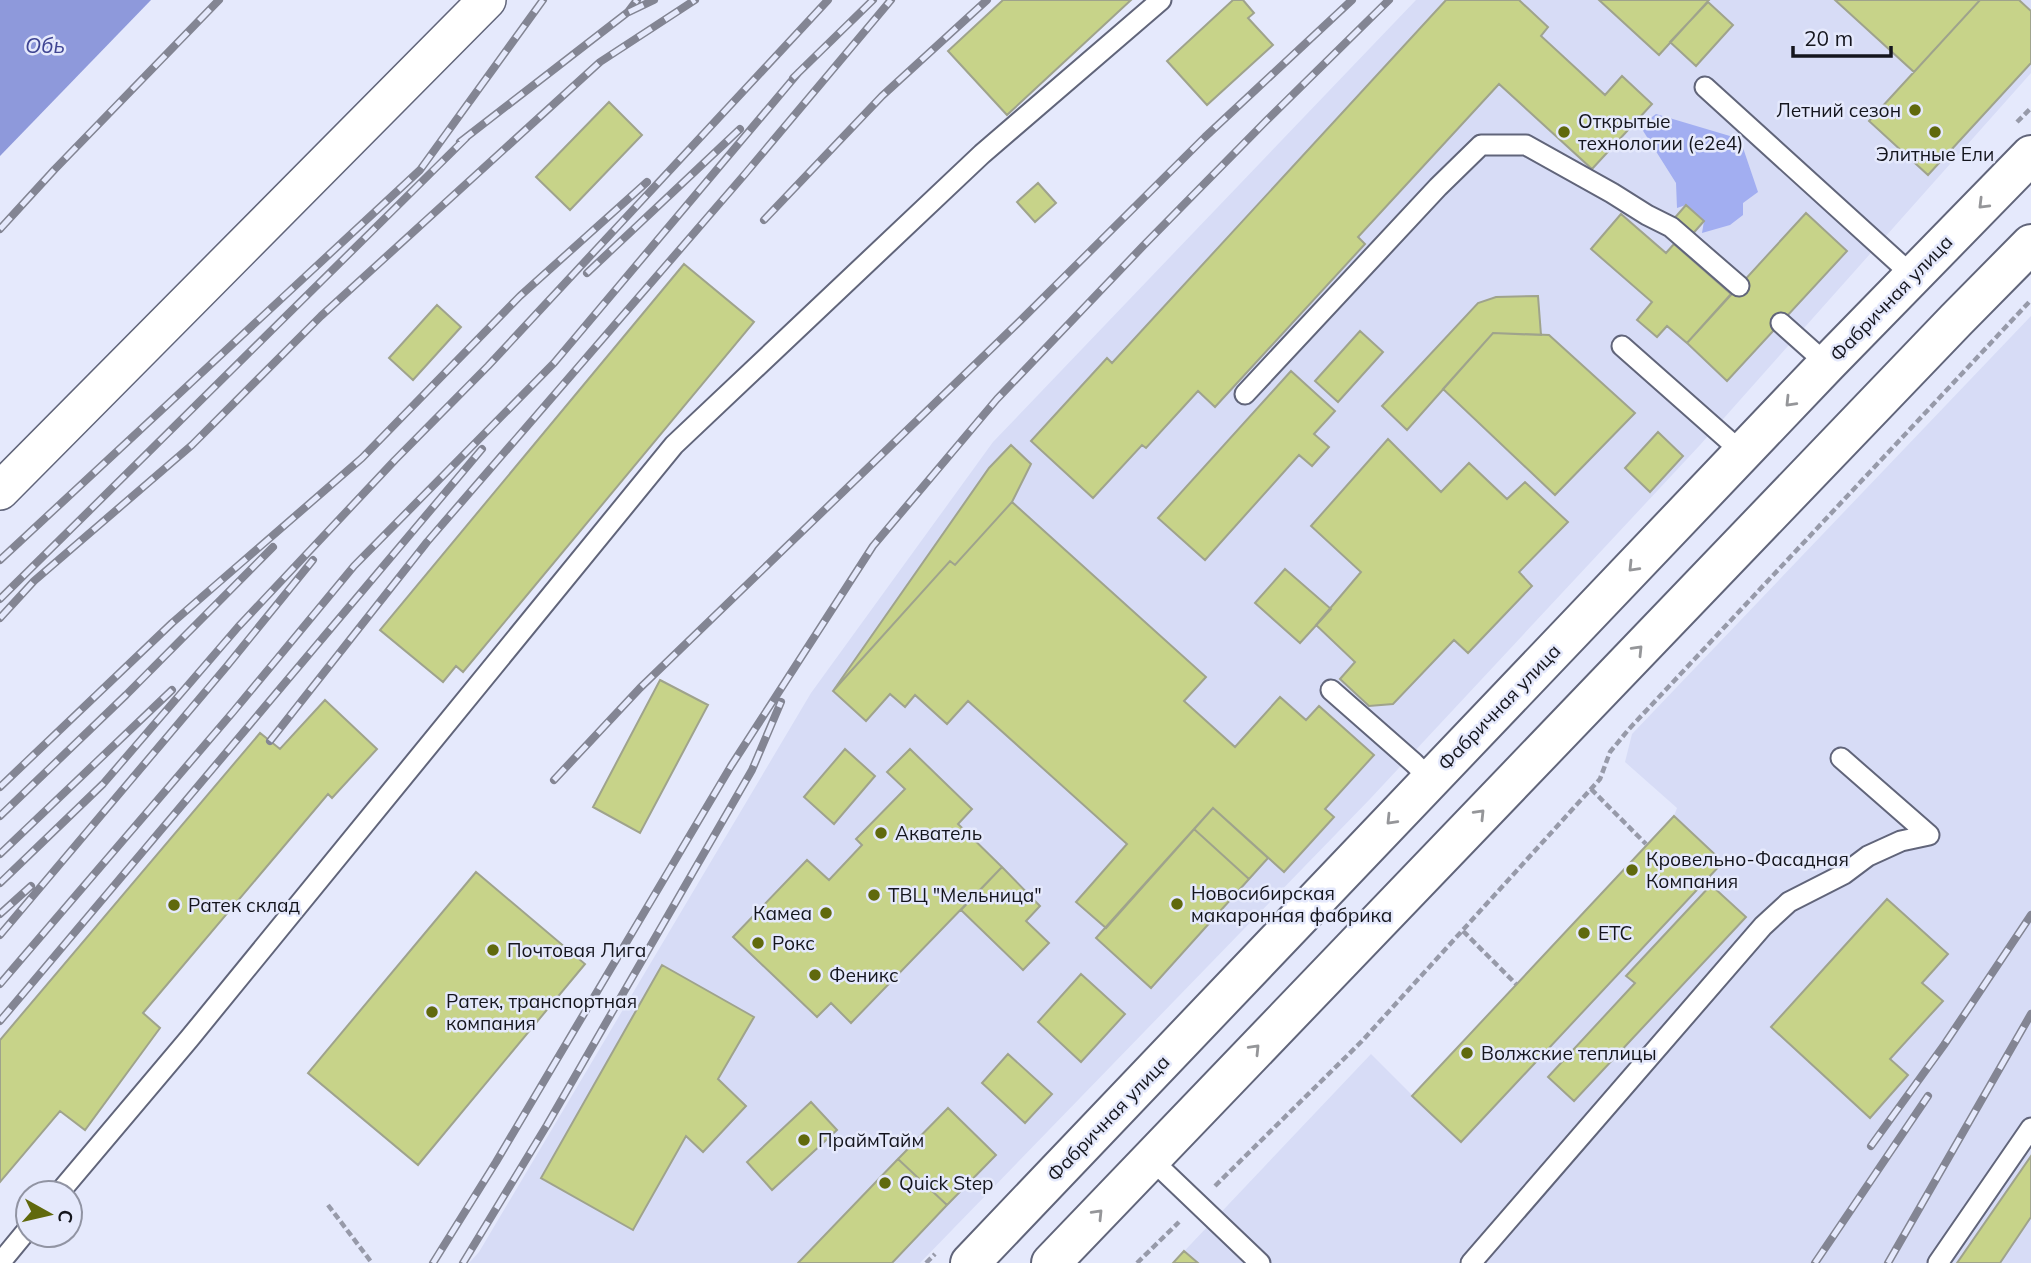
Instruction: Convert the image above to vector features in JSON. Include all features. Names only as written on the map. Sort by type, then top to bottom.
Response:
[{"type":"main road","name":"Фабричная улица","points":[[970,1263],[1912,275],[2031,155]]},
{"type":"main road","points":[[1051,1263],[2031,244]]},
{"type":"street","points":[[0,491],[487,0]]},
{"type":"lane","points":[[71,1179],[674,445],[982,154],[1161,0]]},
{"type":"lane","points":[[1705,87],[1912,275]]},
{"type":"lane","points":[[1245,394],[1438,187],[1481,145],[1526,145],[1671,227],[1739,286]]},
{"type":"lane","points":[[1781,323],[1827,364]]},
{"type":"lane","points":[[1622,346],[1743,453]]},
{"type":"lane","points":[[1331,690],[1430,779]]},
{"type":"lane","points":[[1471,1263],[1778,911],[1799,896],[1844,874],[1881,849],[1929,835],[1841,758]]},
{"type":"lane","points":[[1938,1263],[2031,1128]]},
{"type":"lane","points":[[1151,1159],[1260,1263]]},
{"type":"lane","points":[[0,1263],[14,1246]]},
{"type":"path","points":[[1139,1261],[1363,1041],[1600,779],[1610,752],[1629,729],[2031,300]]},
{"type":"path","points":[[1591,789],[1646,845]]},
{"type":"path","points":[[1462,931],[1516,985]]},
{"type":"path","points":[[328,1205],[372,1263]]},
{"type":"path","points":[[1139,1261],[1147,1263]]},
{"type":"shaded area","points":[[1416,0],[2031,0],[2031,73],[1700,445],[1370,799],[920,1263],[469,1263],[479,1252],[811,693],[993,442]]},
{"type":"shaded area","points":[[1656,114],[1740,139],[1758,192],[1743,203],[1743,215],[1730,225],[1702,233],[1704,221],[1686,205],[1677,208],[1676,183],[1640,126]]},
{"type":"shaded area","points":[[2031,316],[2031,1263],[1173,1263],[1371,1054],[1413,1096],[1674,816],[1677,808],[1625,762],[1632,734]]},
{"type":"water","name":"Обь","points":[[0,0],[151,0],[0,156]]},
{"type":"building","points":[[1003,0],[1131,0],[1007,115],[948,51]]},
{"type":"building","points":[[1233,0],[1243,0],[1254,13],[1248,18],[1273,45],[1207,105],[1167,61]]},
{"type":"building","points":[[1446,0],[1519,0],[1548,27],[1541,36],[1605,95],[1622,76],[1652,104],[1592,169],[1499,84],[1358,237],[1365,244],[1215,407],[1198,391],[1146,448],[1142,445],[1093,498],[1031,441],[1107,358],[1112,363]]},
{"type":"building","points":[[1599,0],[1709,0],[1659,55]]},
{"type":"building","points":[[1835,0],[1980,0],[1914,72]]},
{"type":"building","points":[[1980,0],[2019,0],[2031,11],[2031,63],[1928,175],[1869,121]]},
{"type":"building","points":[[1708,2],[1733,25],[1696,66],[1670,42]]},
{"type":"building","points":[[609,102],[642,135],[570,210],[536,177]]},
{"type":"building","points":[[1038,183],[1056,203],[1035,222],[1017,202]]},
{"type":"building","points":[[1686,205],[1704,221],[1690,237],[1672,221]]},
{"type":"building","points":[[1806,213],[1847,251],[1727,381],[1687,343]]},
{"type":"building","points":[[1621,214],[1666,253],[1674,244],[1731,294],[1687,343],[1667,326],[1657,337],[1637,320],[1652,302],[1591,249]]},
{"type":"building","points":[[684,264],[754,322],[463,672],[456,666],[443,682],[380,630]]},
{"type":"building","points":[[1538,296],[1541,335],[1493,333],[1407,430],[1382,406],[1478,303],[1496,297]]},
{"type":"building","points":[[437,305],[461,327],[413,380],[389,358]]},
{"type":"building","points":[[1360,331],[1383,352],[1338,402],[1315,381]]},
{"type":"building","points":[[1493,333],[1549,335],[1635,413],[1555,495],[1443,389]]},
{"type":"building","points":[[1291,371],[1335,411],[1314,434],[1329,447],[1312,466],[1299,455],[1205,560],[1158,518]]},
{"type":"building","points":[[1658,432],[1683,456],[1650,492],[1625,468]]},
{"type":"building","points":[[1388,439],[1441,492],[1469,463],[1507,499],[1525,482],[1568,522],[1519,572],[1532,586],[1468,653],[1454,640],[1393,704],[1369,706],[1340,679],[1355,662],[1316,625],[1361,572],[1311,526]]},
{"type":"building","points":[[1011,445],[1031,464],[1012,502],[955,565],[950,561],[833,691],[989,468]]},
{"type":"building","points":[[1012,502],[1206,677],[1184,701],[1235,747],[1280,697],[1306,720],[1319,706],[1374,755],[1325,809],[1334,817],[1284,872],[1213,808],[1106,928],[1076,902],[1127,844],[968,701],[947,724],[915,695],[905,707],[890,694],[866,721],[833,691],[950,561],[955,565]]},
{"type":"building","points":[[1285,569],[1331,609],[1300,643],[1255,603]]},
{"type":"building","points":[[660,680],[708,705],[640,833],[593,807]]},
{"type":"building","name":"Ратек склад","points":[[325,700],[377,749],[332,798],[328,794],[143,1013],[160,1028],[85,1130],[60,1111],[0,1182],[0,1040],[260,733],[280,749]]},
{"type":"building","points":[[845,749],[875,776],[834,824],[804,797]]},
{"type":"building","name":"ТВЦ \"Мельница\"","points":[[910,749],[972,809],[958,824],[1002,867],[851,1023],[831,1003],[817,1017],[733,937],[807,860],[829,880],[862,845],[856,839],[905,789],[887,772]]},
{"type":"building","points":[[1213,808],[1268,858],[1249,879],[1194,829]]},
{"type":"building","points":[[1674,816],[1723,862],[1461,1142],[1412,1096]]},
{"type":"building","name":"Новосибирская макаронная фабрика","points":[[1194,829],[1249,879],[1151,988],[1096,938]]},
{"type":"building","points":[[1002,867],[1040,906],[1026,921],[1049,943],[1023,970],[961,910]]},
{"type":"building","points":[[476,872],[585,964],[418,1165],[308,1073]]},
{"type":"building","points":[[1711,885],[1746,917],[1574,1101],[1548,1077],[1635,983],[1626,976]]},
{"type":"building","points":[[1887,899],[1948,954],[1922,983],[1943,1001],[1890,1059],[1908,1075],[1870,1118],[1771,1027]]},
{"type":"building","points":[[662,965],[754,1017],[718,1079],[746,1106],[703,1152],[686,1136],[633,1230],[541,1178]]},
{"type":"building","points":[[1081,974],[1125,1014],[1081,1062],[1038,1022]]},
{"type":"building","points":[[1008,1054],[1052,1094],[1025,1123],[982,1083]]},
{"type":"building","points":[[811,1102],[837,1130],[772,1190],[747,1162]]},
{"type":"building","points":[[948,1108],[996,1155],[947,1205],[898,1159]]},
{"type":"building","points":[[2031,1156],[2031,1217],[2000,1263],[1957,1263]]},
{"type":"building","points":[[898,1159],[947,1205],[892,1263],[798,1263]]},
{"type":"building","points":[[1184,1251],[1198,1263],[1173,1263]]},
{"type":"railway","points":[[0,229],[219,0]]},
{"type":"railway","points":[[0,560],[420,170],[543,0]]},
{"type":"railway","points":[[460,142],[628,12],[637,0]]},
{"type":"railway","points":[[629,12],[654,0]]},
{"type":"railway","points":[[0,618],[34,581],[192,445],[321,316],[600,62],[695,0]]},
{"type":"railway","points":[[0,883],[103,784],[238,627],[395,460],[488,366],[828,0]]},
{"type":"railway","points":[[793,78],[873,0]]},
{"type":"railway","points":[[270,741],[427,542],[745,174],[891,0]]},
{"type":"railway","points":[[764,220],[882,96],[987,0]]},
{"type":"railway","points":[[554,780],[640,688],[1021,320],[1205,137],[1352,0]]},
{"type":"railway","points":[[433,1263],[731,766],[873,546],[997,399],[1144,245],[1389,0]]},
{"type":"railway","points":[[0,984],[354,566],[554,363],[799,72]]},
{"type":"railway","points":[[587,273],[740,129]]},
{"type":"railway","points":[[0,599],[467,137]]},
{"type":"railway","points":[[0,787],[172,623],[362,458],[520,296],[647,182]]},
{"type":"railway","points":[[0,1021],[482,449]]},
{"type":"railway","points":[[0,816],[126,695],[273,547]]},
{"type":"railway","points":[[0,935],[313,560]]},
{"type":"railway","points":[[0,854],[172,690]]},
{"type":"railway","points":[[463,1263],[547,1125],[752,770],[781,702]]},
{"type":"railway","points":[[0,914],[31,886]]},
{"type":"railway","points":[[1871,1146],[1944,1045],[2031,915]]},
{"type":"railway","points":[[1888,1263],[2031,1014]]},
{"type":"railway","points":[[1815,1263],[1928,1096]]},
{"type":"place","name":"Летний сезон","points":[[1915,110]]},
{"type":"place","name":"Открытые технологии (e2e4)","points":[[1564,132]]},
{"type":"place","name":"Элитные Ели","points":[[1935,132]]},
{"type":"place","name":"Акватель","points":[[881,833]]},
{"type":"place","name":"Кровельно-Фасадная Компания","points":[[1632,870]]},
{"type":"place","name":"ТВЦ \"Мельница\"","points":[[874,895]]},
{"type":"place","name":"Новосибирская макаронная фабрика","points":[[1177,904]]},
{"type":"place","name":"Ратек склад","points":[[174,905]]},
{"type":"place","name":"Камеа","points":[[826,913]]},
{"type":"place","name":"ЕТС","points":[[1584,933]]},
{"type":"place","name":"Рокс","points":[[758,943]]},
{"type":"place","name":"Почтовая Лига","points":[[493,950]]},
{"type":"place","name":"Феникс","points":[[815,975]]},
{"type":"place","name":"Ратек, транспортная компания","points":[[432,1012]]},
{"type":"place","name":"Волжские теплицы","points":[[1467,1053]]},
{"type":"place","name":"ПраймТайм","points":[[804,1140]]},
{"type":"place","name":"Quick Step","points":[[885,1183]]}]
